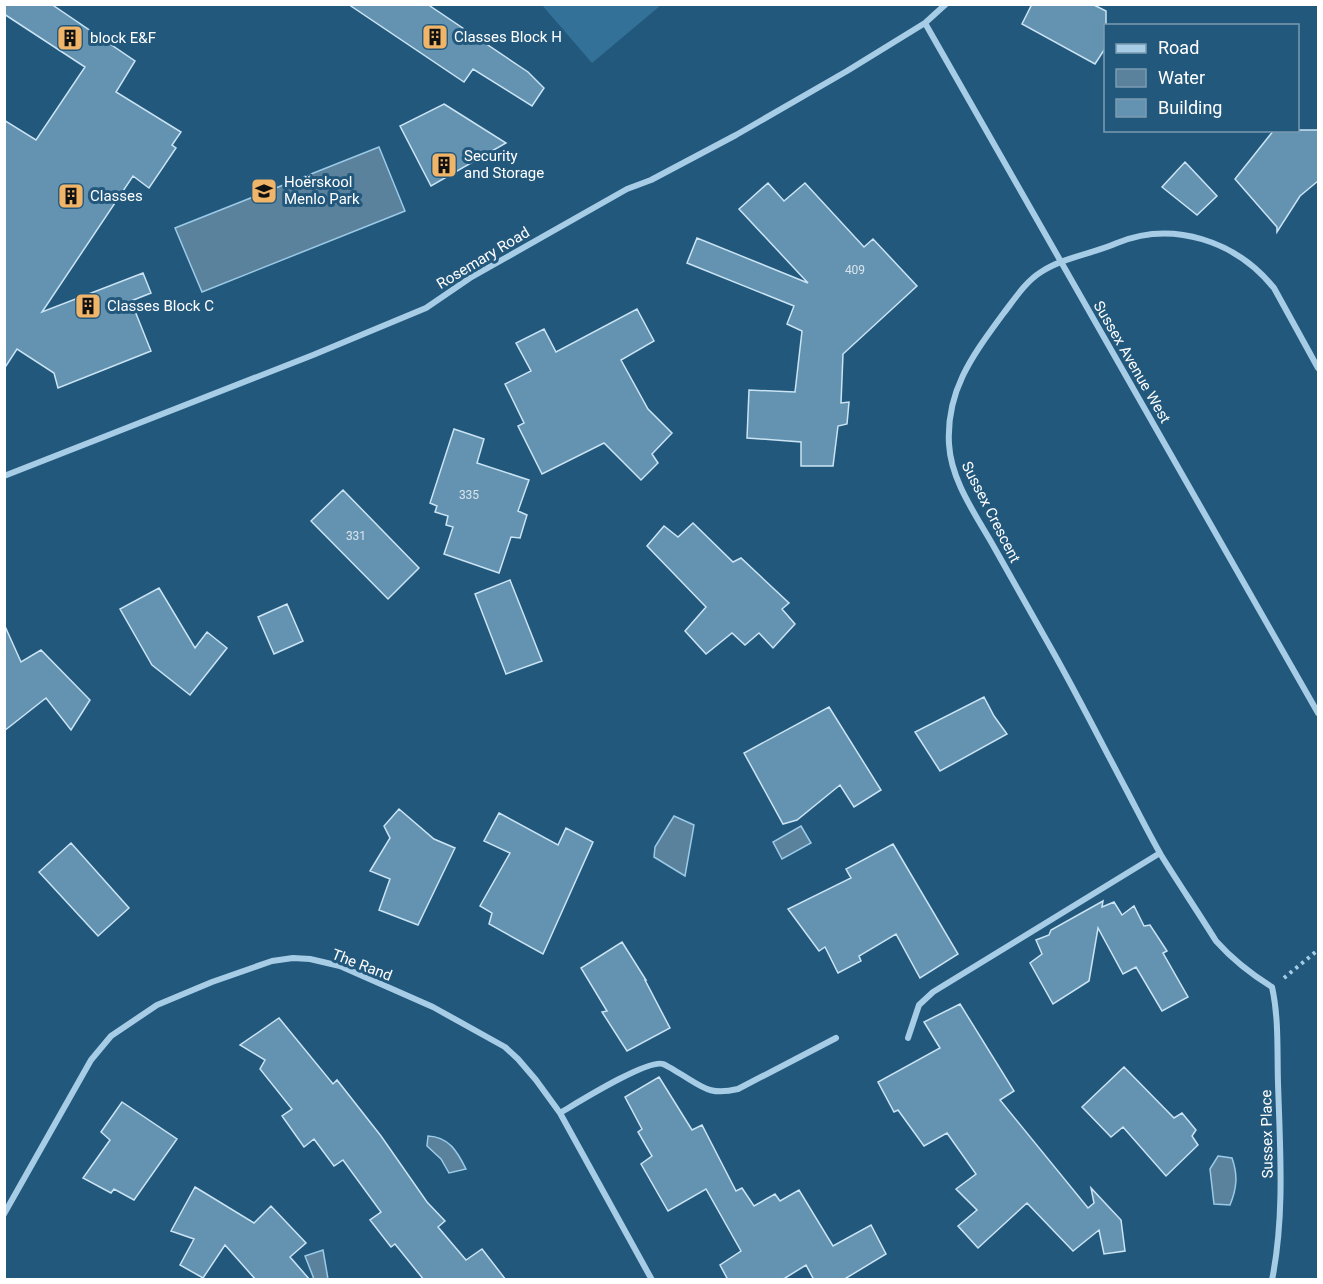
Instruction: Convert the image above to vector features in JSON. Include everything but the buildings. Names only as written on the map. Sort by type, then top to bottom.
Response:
[{"type":"street","name":"Rosemary Road","points":[[4,476],[426,308],[490,267],[627,189],[651,180],[736,135],[925,23],[946,4]]},
{"type":"street","name":"Sussex Avenue West","points":[[925,23],[1318,713]]},
{"type":"street","name":"Sussex Crescent","points":[[1272,987],[1250,973],[1216,941],[1160,853],[1070,681],[969,503],[954,472],[949,442],[954,396],[963,373],[976,351],[1027,284],[1040,273],[1062,261],[1141,235],[1166,232],[1196,237],[1230,250],[1264,276],[1283,304],[1318,368]]},
{"type":"street","points":[[908,1038],[919,1005],[933,992],[1160,853]]},
{"type":"street","name":"The Rand","points":[[4,1214],[91,1059],[111,1036],[157,1005],[212,982],[272,961],[293,958],[310,959],[340,966],[433,1007],[505,1047],[518,1059],[537,1080],[560,1113],[652,1280]]},
{"type":"street","name":"Sussex Place","points":[[1272,987],[1276,1026],[1280,1165],[1278,1245],[1272,1280]]},
{"type":"street","points":[[560,1113],[651,1064],[662,1064],[711,1092],[722,1093],[738,1089],[836,1038]]},
{"type":"path","points":[[1272,987],[1318,950]]},
{"type":"shaded area","points":[[542,5],[661,5],[592,63]]},
{"type":"water","points":[[379,147],[405,211],[202,292],[175,228]]},
{"type":"water","points":[[674,816],[694,825],[685,876],[654,857],[655,847]]},
{"type":"water","points":[[801,826],[811,843],[782,859],[773,842]]},
{"type":"water","points":[[428,1136],[447,1142],[466,1169],[449,1173],[441,1159],[427,1146]]},
{"type":"water","points":[[1218,1156],[1232,1158],[1234,1164],[1236,1182],[1230,1205],[1214,1204],[1210,1169]]},
{"type":"water","points":[[323,1250],[328,1279],[314,1279],[305,1256]]},
{"type":"place","name":"Classes Block H","points":[[435,37]]},
{"type":"place","name":"block E&F","points":[[70,38]]},
{"type":"place","name":"Security and Storage","points":[[444,165]]},
{"type":"place","name":"Hoërskool Menlo Park","points":[[264,191]]},
{"type":"place","name":"Classes","points":[[71,196]]},
{"type":"place","name":"Classes Block C","points":[[88,306]]}]
